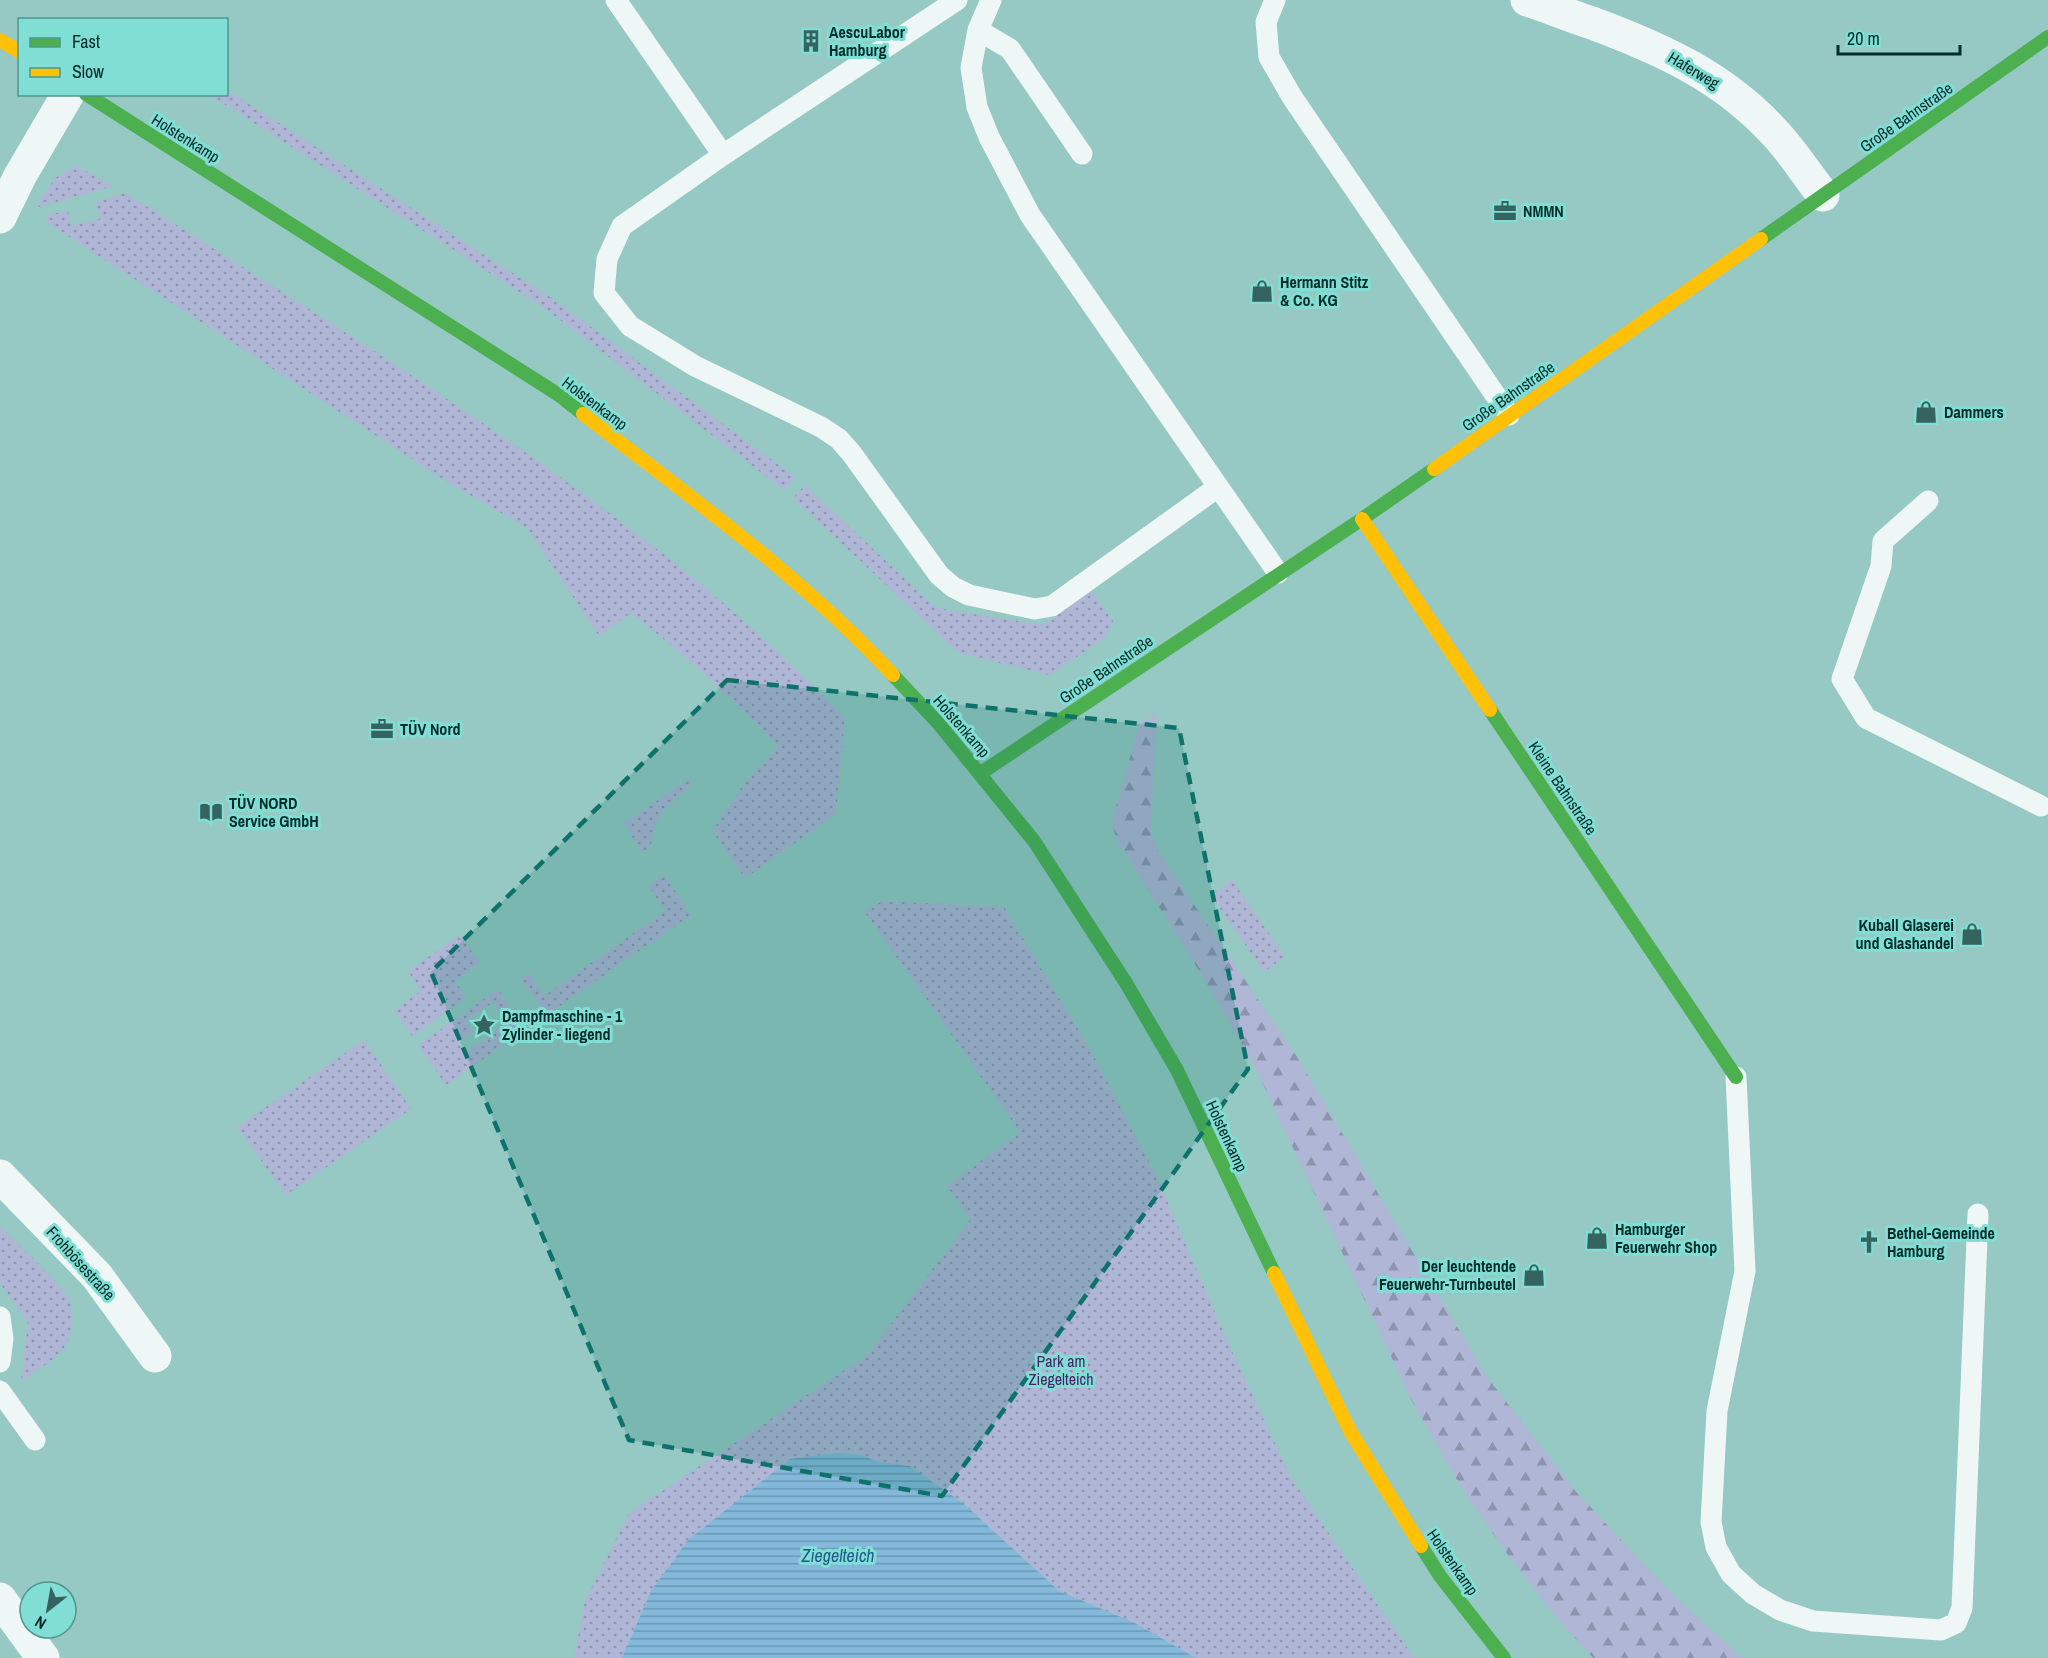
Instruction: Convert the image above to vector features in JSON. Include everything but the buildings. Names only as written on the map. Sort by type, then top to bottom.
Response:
[{"type":"main road","name":"Große Bahnstraße","points":[[981,773],[1362,519],[2048,37]]},
{"type":"main road","points":[[0,40],[18,51]]},
{"type":"main road","name":"Holstenkamp","points":[[89,96],[559,395],[737,532],[816,598],[897,678],[939,724],[981,773],[1040,850],[1126,982],[1178,1070],[1350,1431],[1440,1576],[1504,1658]]},
{"type":"main road","name":"Kleine Bahnstraße","points":[[1362,519],[1736,1077]]},
{"type":"street","name":"Haferweg","points":[[1527,0],[1644,42],[1718,83],[1776,134],[1823,195]]},
{"type":"street","points":[[0,217],[20,176],[67,96]]},
{"type":"street","name":"Frohbösestraße","points":[[0,1176],[97,1276],[155,1356]]},
{"type":"street","points":[[0,1599],[43,1658]]},
{"type":"lane","points":[[616,0],[723,155]]},
{"type":"lane","points":[[957,0],[723,155],[622,226],[607,259],[604,293],[630,326],[686,360],[821,427],[838,439],[852,454],[939,575],[953,587],[969,595],[1035,609],[1052,606],[1218,487]]},
{"type":"lane","points":[[991,0],[978,30],[971,68],[977,107],[989,137],[1030,215],[1278,573]]},
{"type":"lane","points":[[1275,0],[1266,22],[1269,57],[1292,97],[1509,415]]},
{"type":"lane","points":[[978,30],[1010,49],[1082,154]]},
{"type":"lane","points":[[1928,501],[1883,541],[1881,566],[1842,679],[1866,718],[2041,806]]},
{"type":"lane","points":[[1736,1077],[1745,1271],[1717,1411],[1711,1522],[1716,1547],[1731,1574],[1753,1594],[1780,1610],[1813,1621],[1941,1629],[1956,1623],[1962,1608],[1978,1214]]},
{"type":"lane","points":[[0,1317],[3,1340],[0,1362]]},
{"type":"lane","points":[[0,1391],[35,1440]]},
{"type":"highlighted area","points":[[727,680],[1179,728],[1248,1069],[942,1496],[629,1440],[431,972]]},
{"type":"green space","points":[[228,91],[550,297],[795,477],[784,490],[543,307],[212,96],[228,96]]},
{"type":"green space","points":[[75,166],[113,186],[39,207],[37,205],[55,178]]},
{"type":"green space","points":[[126,193],[478,420],[615,517],[724,604],[845,717],[836,814],[745,878],[712,831],[741,788],[778,746],[707,676],[631,613],[599,636],[527,528],[446,481],[45,221],[50,214],[68,211],[71,226],[100,219],[96,202]]},
{"type":"green space","points":[[805,485],[936,608],[1043,625],[1091,591],[1113,621],[1106,637],[1050,675],[959,653],[793,498]]},
{"type":"green space","points":[[1157,712],[1151,832],[1160,854],[1297,1057],[1487,1377],[1577,1493],[1673,1595],[1742,1658],[1593,1658],[1554,1614],[1510,1558],[1460,1485],[1412,1401],[1254,1065],[1203,977],[1116,839],[1112,821],[1139,725]]},
{"type":"green space","points":[[690,778],[691,784],[661,815],[654,828],[650,847],[642,853],[624,823]]},
{"type":"green space","points":[[664,875],[691,915],[547,1015],[521,978],[528,973],[544,996],[665,911],[648,885]]},
{"type":"green space","points":[[1232,880],[1285,957],[1264,972],[1211,895]]},
{"type":"green space","name":"Park am Ziegelteich","points":[[882,901],[1004,907],[1090,1049],[1156,1175],[1230,1347],[1291,1478],[1414,1658],[1196,1658],[1133,1622],[1059,1591],[964,1504],[910,1466],[880,1462],[857,1454],[834,1453],[790,1459],[651,1591],[622,1658],[574,1658],[585,1601],[629,1513],[867,1355],[970,1220],[947,1186],[1020,1132],[864,911]]},
{"type":"green space","points":[[460,935],[480,963],[455,981],[466,998],[412,1036],[394,1010],[421,991],[408,971]]},
{"type":"green space","points":[[498,989],[526,1029],[446,1085],[418,1045]],"holes":[[[493,1002],[508,1023],[465,1053],[458,1043],[473,1031],[466,1021]]]},
{"type":"green space","points":[[364,1040],[411,1109],[286,1195],[237,1127]]},
{"type":"green space","points":[[0,1226],[60,1288],[72,1310],[70,1335],[63,1349],[21,1382],[28,1323],[0,1283]]},
{"type":"water","name":"Ziegelteich","points":[[834,1453],[857,1454],[880,1462],[910,1466],[964,1504],[1059,1591],[1133,1622],[1196,1658],[622,1658],[651,1591],[688,1540],[790,1459]]},
{"type":"traffic: fast","points":[[1761,239],[2048,37]]},
{"type":"traffic: fast","points":[[89,96],[559,395],[583,414]]},
{"type":"traffic: fast","points":[[981,773],[1434,469]]},
{"type":"traffic: fast","points":[[893,675],[939,724],[1034,841],[1126,983],[1177,1070],[1274,1273]]},
{"type":"traffic: fast","points":[[1490,710],[1736,1077]]},
{"type":"traffic: fast","points":[[1421,1546],[1440,1576],[1504,1658]]},
{"type":"traffic: slow","points":[[0,40],[18,51]]},
{"type":"traffic: slow","points":[[1434,469],[1761,239]]},
{"type":"traffic: slow","points":[[583,414],[744,538],[821,604],[893,675]]},
{"type":"traffic: slow","points":[[1362,519],[1490,710]]},
{"type":"traffic: slow","points":[[1274,1273],[1350,1431],[1421,1546]]},
{"type":"place","name":"AescuLabor Hamburg","points":[[811,41]]},
{"type":"place","name":"NMMN","points":[[1505,211]]},
{"type":"place","name":"Hermann Stitz & Co. KG","points":[[1262,291]]},
{"type":"place","name":"Dammers","points":[[1926,412]]},
{"type":"place","name":"TÜV Nord","points":[[382,729]]},
{"type":"place","name":"TÜV NORD Service GmbH","points":[[211,812]]},
{"type":"place","name":"Kuball Glaserei und Glashandel","points":[[1972,934]]},
{"type":"place","name":"Dampfmaschine - 1 Zylinder - liegend","points":[[484,1025]]},
{"type":"place","name":"Hamburger Feuerwehr Shop","points":[[1597,1238]]},
{"type":"place","name":"Bethel-Gemeinde Hamburg","points":[[1869,1242]]},
{"type":"place","name":"Der leuchtende Feuerwehr-Turnbeutel","points":[[1534,1275]]}]
